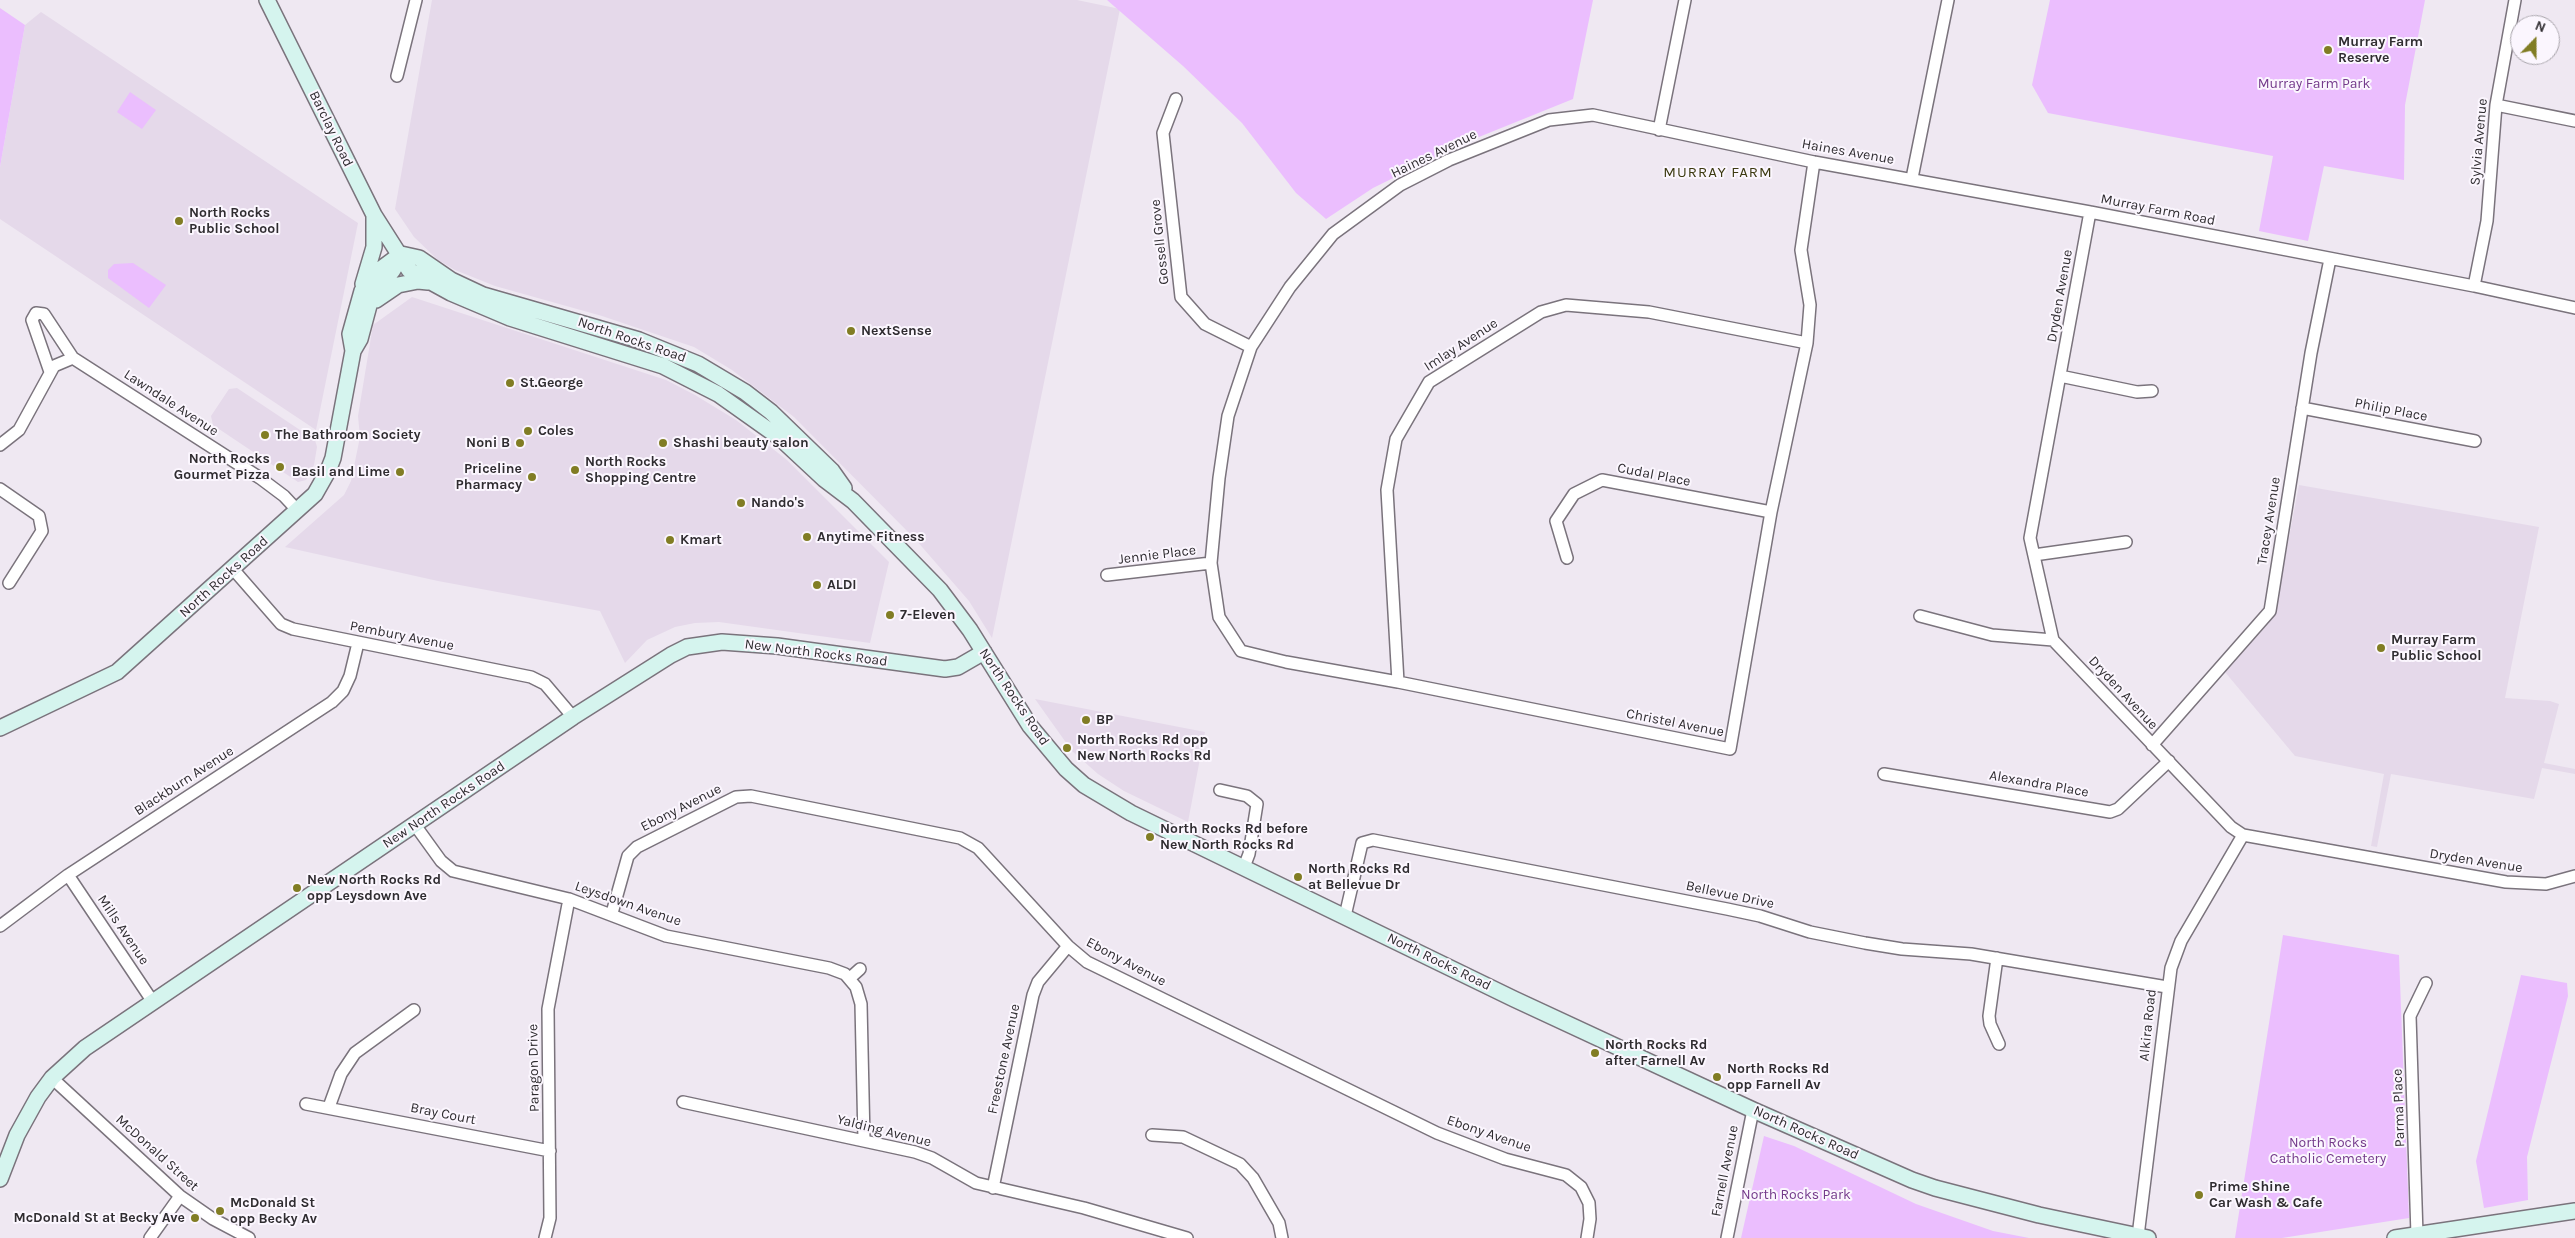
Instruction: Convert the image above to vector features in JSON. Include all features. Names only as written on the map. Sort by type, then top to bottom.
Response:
[{"type":"main road","name":"Barclay Road","points":[[267,0],[374,215],[401,254]]},
{"type":"main road","points":[[362,291],[374,247],[374,215]]},
{"type":"main road","name":"North Rocks Road","points":[[401,254],[409,270],[430,282],[510,318],[640,358],[702,384],[740,408],[780,438],[824,479],[853,501],[940,590],[984,652],[1030,726],[1066,769],[1084,785],[1110,802],[1564,1023],[1753,1110],[1935,1188],[2038,1215],[2143,1237]]},
{"type":"main road","name":"North Rocks Road","points":[[0,728],[116,672],[315,494],[328,471],[353,351],[360,339],[371,298],[394,270],[401,254]]},
{"type":"main road","name":"North Rocks Road","points":[[353,351],[350,334],[362,291],[378,271],[401,254],[419,258],[450,280],[483,295],[639,340],[698,364],[745,392],[789,428],[832,471],[853,501]]},
{"type":"main road","points":[[365,315],[378,298],[388,290],[407,282],[430,282]]},
{"type":"main road","name":"New North Rocks Road","points":[[0,1179],[26,1116],[52,1078],[85,1048],[574,717],[671,655],[687,647],[722,642],[777,646],[939,668],[958,667],[984,652]]},
{"type":"main road","points":[[2395,1238],[2575,1211]]},
{"type":"street","points":[[397,76],[416,0]]},
{"type":"street","points":[[1659,130],[1685,0]]},
{"type":"street","points":[[1912,178],[1948,0]]},
{"type":"street","name":"Sylvia Avenue","points":[[2474,286],[2487,221],[2496,105],[2516,0]]},
{"type":"street","name":"Gossell Grove","points":[[1176,99],[1164,133],[1182,296],[1204,324],[1251,347]]},
{"type":"street","points":[[2496,105],[2575,121]]},
{"type":"street","name":"Haines Avenue","points":[[1211,563],[1219,478],[1228,416],[1251,347],[1290,287],[1333,234],[1400,185],[1449,160],[1549,120],[1593,115],[1814,162],[1912,178]]},
{"type":"street","name":"Christel Avenue","points":[[1211,563],[1219,616],[1241,651],[1286,662],[1398,682],[1730,749],[1770,512],[1807,344],[1810,305],[1801,250],[1814,162]]},
{"type":"street","name":"Murray Farm Road","points":[[1912,178],[2474,286],[2575,308]]},
{"type":"street","name":"Dryden Avenue","points":[[2090,212],[2030,538],[2053,640],[2231,827],[2244,835],[2506,882],[2546,884],[2575,876]]},
{"type":"street","name":"Tracey Avenue","points":[[2152,745],[2270,611],[2321,292],[2330,259]]},
{"type":"street","name":"Imlay Avenue","points":[[1398,682],[1387,490],[1396,439],[1429,382],[1541,312],[1566,305],[1650,312],[1807,344]]},
{"type":"street","name":"Lawndale Avenue","points":[[50,372],[32,320],[36,313],[44,314],[73,358],[260,478],[284,496],[298,511]]},
{"type":"street","points":[[0,445],[19,430],[54,366],[73,358]]},
{"type":"street","points":[[2060,376],[2137,392],[2152,391]]},
{"type":"street","name":"Philip Place","points":[[2302,408],[2475,441]]},
{"type":"street","name":"Cudal Place","points":[[1567,558],[1556,521],[1574,494],[1602,480],[1770,512]]},
{"type":"street","points":[[0,489],[39,516],[42,531],[9,583]]},
{"type":"street","points":[[2034,555],[2126,542]]},
{"type":"street","name":"Jennie Place","points":[[1107,576],[1211,563]]},
{"type":"street","name":"Pembury Avenue","points":[[233,569],[281,624],[294,630],[530,678],[545,684],[574,717]]},
{"type":"street","points":[[1920,616],[1992,635],[2053,640]]},
{"type":"street","name":"Blackburn Avenue","points":[[0,926],[68,875],[332,702],[343,691],[350,676],[358,643]]},
{"type":"street","name":"Alexandra Place","points":[[1884,774],[2110,812],[2118,809],[2169,761]]},
{"type":"street","points":[[1220,790],[1247,796],[1257,804],[1249,854],[1244,867]]},
{"type":"street","name":"Ebony Avenue","points":[[612,913],[628,856],[637,847],[736,797],[751,796],[960,838],[970,842],[986,856],[1068,946],[1087,962],[1437,1133],[1505,1159],[1566,1175],[1581,1187],[1589,1203],[1590,1219],[1586,1238]]},
{"type":"street","name":"Leysdown Avenue","points":[[416,825],[440,861],[453,871],[569,899],[612,913],[666,936],[838,970],[850,978]]},
{"type":"street","name":"Alkira Road","points":[[2143,1237],[2167,987],[2171,968],[2181,941],[2244,835]]},
{"type":"street","name":"Bellevue Drive","points":[[1345,916],[1362,844],[1373,840],[1727,909],[1760,916],[1810,932],[1865,943],[1902,949],[1971,954],[2167,987]]},
{"type":"street","name":"Mills Avenue","points":[[68,875],[153,1002]]},
{"type":"street","name":"Paragon Drive","points":[[546,1238],[550,1218],[548,1009],[569,899]]},
{"type":"street","name":"Freestone Avenue","points":[[993,1188],[1033,995],[1038,982],[1068,946]]},
{"type":"street","points":[[1997,958],[1989,1016],[1998,1044]]},
{"type":"street","points":[[860,969],[850,978],[856,987],[861,1004],[864,1140]]},
{"type":"street","name":"Parma Place","points":[[2417,1235],[2410,1016],[2426,983]]},
{"type":"street","points":[[329,1107],[341,1074],[355,1053],[414,1010]]},
{"type":"street","name":"McDonald Street","points":[[52,1078],[180,1196],[213,1219],[249,1238]]},
{"type":"street","name":"Yalding Avenue","points":[[683,1102],[926,1155],[976,1183],[1084,1208],[1187,1238]]},
{"type":"street","name":"Bray Court","points":[[306,1104],[550,1151]]},
{"type":"street","name":"Farnell Avenue","points":[[1727,1238],[1753,1110]]},
{"type":"street","points":[[1152,1135],[1183,1137],[1240,1164],[1254,1178],[1279,1223],[1282,1238]]},
{"type":"street","points":[[150,1238],[180,1196]]},
{"type":"shaded area","name":"NextSense","points":[[432,0],[1077,0],[1120,9],[992,638],[969,601],[916,540],[794,417],[732,370],[694,347],[602,316],[495,286],[455,270],[438,260],[414,237],[395,209]]},
{"type":"shaded area","name":"North Rocks Public School","points":[[41,12],[358,223],[316,430],[0,219],[0,167],[25,25]]},
{"type":"shaded area","name":"North Rocks Shopping Centre","points":[[412,297],[666,380],[736,420],[787,460],[889,562],[870,643],[719,622],[695,623],[675,627],[647,640],[625,663],[600,611],[438,581],[285,547],[344,495],[351,481],[360,437],[358,416],[373,325]]},
{"type":"shaded area","points":[[237,388],[315,440],[317,447],[314,465],[306,480],[298,482],[213,425],[211,416],[229,389]]},
{"type":"shaded area","name":"Murray Farm Public School","points":[[2299,485],[2539,527],[2505,698],[2550,701],[2559,704],[2544,763],[2575,769],[2575,774],[2542,768],[2534,799],[2391,774],[2377,847],[2371,846],[2384,774],[2295,756],[2225,672],[2268,624],[2275,611]]},
{"type":"shaded area","points":[[1035,699],[1205,732],[1188,822],[1124,791],[1098,774],[1072,751]]},
{"type":"green space","points":[[1107,0],[1593,0],[1573,99],[1464,143],[1373,188],[1326,219],[1296,193],[1242,123],[1183,66]]},
{"type":"green space","name":"Murray Farm Park","points":[[2050,0],[2425,0],[2405,105],[2404,180],[2324,166],[2308,241],[2259,231],[2273,156],[2048,113],[2032,85]]},
{"type":"green space","points":[[0,8],[25,25],[0,167]]},
{"type":"green space","points":[[130,92],[156,110],[142,129],[117,112]]},
{"type":"green space","points":[[133,263],[166,285],[149,308],[108,278],[108,270],[114,264]]},
{"type":"green space","name":"North Rocks Catholic Cemetery","points":[[2283,935],[2399,955],[2409,1218],[2282,1238],[2235,1238]]},
{"type":"green space","points":[[2521,975],[2567,983],[2568,996],[2527,1157],[2528,1200],[2484,1208],[2476,1161]]},
{"type":"green space","name":"North Rocks Park","points":[[1764,1136],[1794,1146],[1916,1204],[1993,1231],[2029,1238],[1741,1238]]},
{"type":"place","name":"Murray Farm Reserve","points":[[2328,50]]},
{"type":"place","name":"North Rocks Public School","points":[[179,221]]},
{"type":"place","name":"NextSense","points":[[851,331]]},
{"type":"place","name":"St.George","points":[[510,383]]},
{"type":"place","name":"Coles","points":[[528,431]]},
{"type":"place","name":"The Bathroom Society","points":[[265,435]]},
{"type":"place","name":"Noni B","points":[[520,443]]},
{"type":"place","name":"Shashi beauty salon","points":[[663,443]]},
{"type":"place","name":"North Rocks Gourmet Pizza","points":[[280,467]]},
{"type":"place","name":"North Rocks Shopping Centre","points":[[575,470]]},
{"type":"place","name":"Basil and Lime","points":[[400,472]]},
{"type":"place","name":"Priceline Pharmacy","points":[[532,477]]},
{"type":"place","name":"Nando's","points":[[741,503]]},
{"type":"place","name":"Anytime Fitness","points":[[807,537]]},
{"type":"place","name":"Kmart","points":[[670,540]]},
{"type":"place","name":"ALDI","points":[[817,585]]},
{"type":"place","name":"7-Eleven","points":[[890,615]]},
{"type":"place","name":"Murray Farm Public School","points":[[2381,648]]},
{"type":"place","name":"BP","points":[[1086,720]]},
{"type":"place","name":"North Rocks Rd opp New North Rocks Rd","points":[[1067,748]]},
{"type":"place","name":"North Rocks Rd before New North Rocks Rd","points":[[1150,837]]},
{"type":"place","name":"North Rocks Rd at Bellevue Dr","points":[[1298,877]]},
{"type":"place","name":"New North Rocks Rd opp Leysdown Ave","points":[[297,888]]},
{"type":"place","name":"North Rocks Rd after Farnell Av","points":[[1595,1053]]},
{"type":"place","name":"North Rocks Rd opp Farnell Av","points":[[1717,1077]]},
{"type":"place","name":"Prime Shine Car Wash & Cafe","points":[[2199,1195]]},
{"type":"place","name":"McDonald St opp Becky Av","points":[[220,1211]]},
{"type":"place","name":"McDonald St at Becky Ave","points":[[195,1218]]},
{"type":"district","name":"MURRAY FARM","points":[[1718,173]]}]
